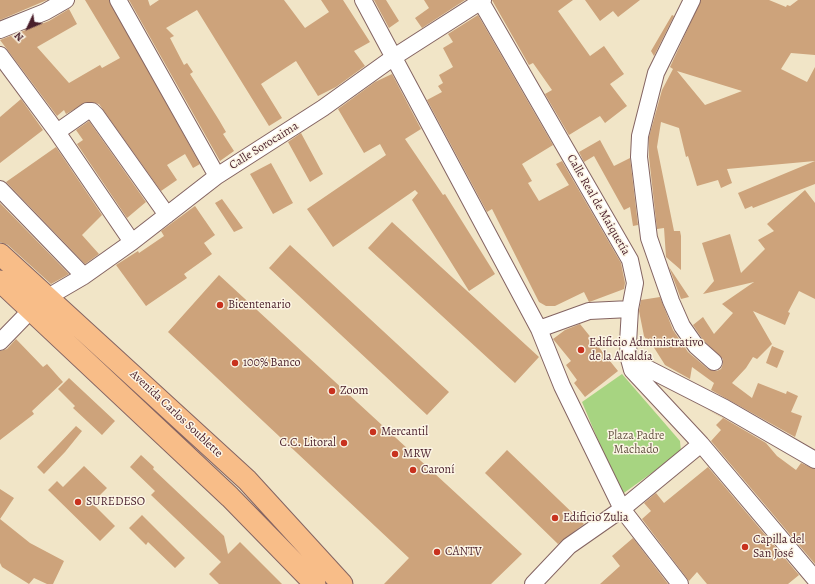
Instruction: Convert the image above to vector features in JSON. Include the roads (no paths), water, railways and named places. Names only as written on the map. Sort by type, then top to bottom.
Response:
[{"type":"main road","name":"Avenida Carlos Soublette","points":[[0,254],[247,480],[342,584]]},
{"type":"main road","name":"Avenida Carlos Soublette","points":[[0,281],[230,497],[315,584]]},
{"type":"street","points":[[0,30],[45,12],[66,0]]},
{"type":"street","points":[[118,0],[217,176]]},
{"type":"street","points":[[363,0],[539,329],[562,386],[622,509],[680,584]]},
{"type":"street","points":[[692,0],[656,73],[640,136],[639,157],[649,238],[671,300],[682,326],[696,346],[714,362]]},
{"type":"street","name":"Calle Sorocaima","points":[[0,342],[32,310],[48,297],[84,276],[132,242],[217,176],[323,108],[394,57],[481,1]]},
{"type":"street","name":"Calle Real de Maiquetía","points":[[481,1],[630,260],[636,283],[630,309],[629,359],[632,370],[701,444],[815,579]]},
{"type":"street","points":[[0,55],[57,132],[132,242]]},
{"type":"street","points":[[57,132],[87,111],[92,111],[167,215]]},
{"type":"street","points":[[0,189],[84,276]]},
{"type":"street","points":[[539,329],[589,311],[630,309]]},
{"type":"street","points":[[629,359],[725,408],[815,460]]},
{"type":"street","points":[[534,584],[569,546],[622,509],[701,444]]},
{"type":"place","name":"Bicentenario","points":[[220,305]]},
{"type":"place","name":"Edificio Administrativo de la Alcaldía","points":[[581,350]]},
{"type":"place","name":"100% Banco","points":[[235,363]]},
{"type":"place","name":"Zoom","points":[[332,391]]},
{"type":"place","name":"Mercantil","points":[[373,432]]},
{"type":"place","name":"C.C. Litoral","points":[[344,443]]},
{"type":"place","name":"MRW","points":[[395,454]]},
{"type":"place","name":"Caroní","points":[[413,470]]},
{"type":"place","name":"SUREDESO","points":[[78,502]]},
{"type":"place","name":"Edificio Zulia","points":[[555,518]]},
{"type":"place","name":"Capilla del San José","points":[[745,547]]},
{"type":"place","name":"CANTV","points":[[437,552]]},
{"type":"park label","name":"Plaza Padre Machado","points":[[636,443]]}]
